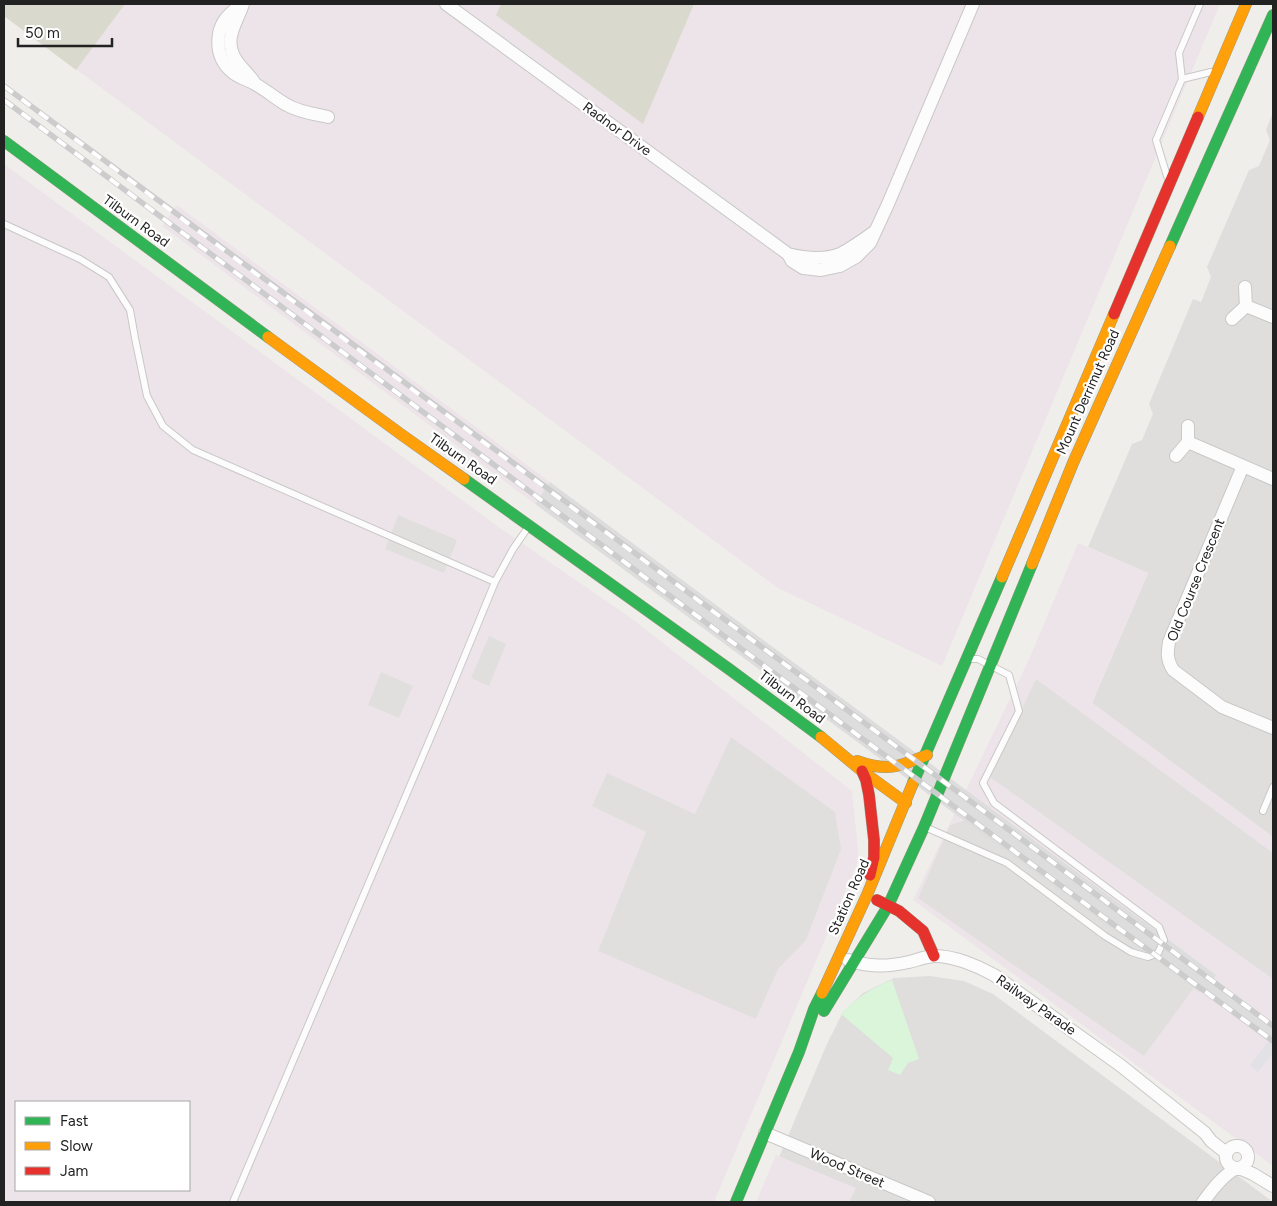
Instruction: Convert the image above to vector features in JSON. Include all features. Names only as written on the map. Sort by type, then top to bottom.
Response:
[{"type":"main road","points":[[1205,102],[1211,72],[1226,22],[1234,4]]},
{"type":"main road","name":"Mount Derrimut Road","points":[[940,786],[991,666],[1015,576],[1169,182],[1246,4]]},
{"type":"main road","name":"Mount Derrimut Road","points":[[927,754],[956,688],[1073,463],[1273,15]]},
{"type":"main road","name":"Tilburn Road","points":[[4,141],[402,435],[729,669],[906,803]]},
{"type":"main road","points":[[842,755],[875,768],[891,768],[901,766],[927,754]]},
{"type":"main road","name":"Station Road","points":[[736,1202],[799,1052],[814,1009],[867,895],[927,754]]},
{"type":"main road","points":[[862,771],[866,780],[874,840],[874,857],[867,895],[899,912],[923,931],[934,956]]},
{"type":"main road","points":[[906,803],[921,804],[940,786]]},
{"type":"main road","name":"Station Road","points":[[799,1052],[888,906],[924,827],[940,786]]},
{"type":"main road","points":[[906,803],[915,811],[924,827]]},
{"type":"street","points":[[243,4],[231,31],[230,39],[237,62],[254,83],[288,106],[328,117]]},
{"type":"street","name":"Radnor Drive","points":[[446,4],[788,254],[792,262],[803,268],[821,270],[840,266],[856,257],[870,243],[973,4]]},
{"type":"street","points":[[1245,287],[1246,306]]},
{"type":"street","points":[[1246,306],[1273,317]]},
{"type":"street","points":[[1232,319],[1246,306]]},
{"type":"street","points":[[1176,456],[1188,442],[1188,426]]},
{"type":"street","points":[[1188,442],[1273,479]]},
{"type":"street","name":"Old Course Crescent","points":[[1243,466],[1169,642],[1169,663],[1174,670],[1222,707],[1273,728]]},
{"type":"street","name":"Railway Parade","points":[[838,956],[855,962],[882,966],[934,956],[973,965],[994,975],[1120,1064],[1205,1133],[1234,1146]]},
{"type":"street","name":"Wood Street","points":[[765,1133],[929,1202]]},
{"type":"street","name":"Railway Parade","points":[[1205,1133],[1210,1141],[1225,1152],[1226,1157]]},
{"type":"street","points":[[1206,1198],[1221,1170],[1227,1151],[1238,1145],[1248,1152],[1249,1157],[1269,1183]]},
{"type":"street","points":[[1226,1157],[1226,1161],[1230,1166],[1244,1170],[1269,1183]]},
{"type":"street","points":[[1206,1198],[1231,1172],[1246,1165],[1249,1157]]},
{"type":"lane","points":[[1169,182],[1156,140],[1182,79],[1179,52],[1200,4]]},
{"type":"lane","points":[[1182,79],[1211,72]]},
{"type":"lane","points":[[4,224],[80,259],[109,277],[130,310],[147,396],[163,426],[193,450],[495,582]]},
{"type":"lane","points":[[233,1202],[495,582],[513,549],[530,525]]},
{"type":"lane","points":[[924,827],[1007,863],[1105,936],[1131,952],[1148,957],[1158,953],[1164,940],[1160,927],[994,803],[983,783],[1019,711],[1008,675],[978,660],[970,659],[956,688]]},
{"type":"lane","points":[[1263,810],[1273,787]]},
{"type":"shaded area","points":[[4,4],[1220,4],[942,666],[778,588],[4,16]]},
{"type":"shaded area","points":[[4,4],[125,4],[76,70],[4,16]]},
{"type":"shaded area","points":[[501,4],[694,4],[643,124],[496,15]]},
{"type":"shaded area","points":[[1273,112],[1273,837],[1092,703],[1148,573],[1088,547],[1132,444],[1142,440],[1153,414],[1149,404],[1193,299],[1201,302],[1211,277],[1207,267],[1249,170],[1259,166],[1270,140],[1266,130]]},
{"type":"shaded area","points":[[4,164],[500,528],[631,618],[852,791],[859,859],[714,1202],[4,1202]]},
{"type":"shaded area","points":[[177,205],[550,482],[535,504],[162,226]]},
{"type":"shaded area","points":[[398,515],[457,540],[444,573],[385,549]]},
{"type":"shaded area","points":[[1078,543],[1148,573],[1092,703],[1273,837],[1273,1166],[913,900],[1030,657]]},
{"type":"shaded area","points":[[489,636],[506,644],[489,686],[471,678]]},
{"type":"shaded area","points":[[381,672],[413,686],[399,718],[368,705]]},
{"type":"shaded area","points":[[1036,679],[1273,853],[1273,979],[990,777]]},
{"type":"shaded area","points":[[731,737],[835,812],[841,849],[806,940],[778,969],[756,1019],[598,951],[646,832],[592,806],[607,773],[695,814]]},
{"type":"shaded area","points":[[970,819],[1196,985],[1144,1056],[918,898],[950,825]]},
{"type":"shaded area","points":[[930,976],[964,981],[993,994],[1273,1202],[760,1202],[827,1044],[843,1012],[863,993],[894,978]]},
{"type":"shaded area","points":[[1273,1035],[1273,1053],[1258,1072],[1250,1065]]},
{"type":"shaded area","points":[[776,1155],[856,1188],[849,1202],[756,1202]]},
{"type":"green space","points":[[892,980],[919,1059],[908,1063],[900,1075],[888,1070],[893,1058],[841,1014],[865,994]]},
{"type":"pier","points":[[550,482],[1216,975],[1213,979],[1273,1023],[1273,1045],[1201,991],[1199,992],[1024,865],[535,504]]},
{"type":"railway","points":[[4,86],[1273,1026]]},
{"type":"railway","points":[[4,100],[658,587],[1273,1041]]},
{"type":"traffic: fast","points":[[1170,246],[1273,15]]},
{"type":"traffic: fast","points":[[4,141],[268,337]]},
{"type":"traffic: fast","points":[[464,479],[821,737]]},
{"type":"traffic: fast","points":[[824,1011],[888,906],[924,827],[1032,564]]},
{"type":"traffic: fast","points":[[913,783],[1002,577]]},
{"type":"traffic: fast","points":[[736,1202],[822,993]]},
{"type":"traffic: slow","points":[[1198,117],[1246,4]]},
{"type":"traffic: slow","points":[[1032,564],[1073,463],[1170,246]]},
{"type":"traffic: slow","points":[[1002,577],[1114,314]]},
{"type":"traffic: slow","points":[[268,337],[464,479]]},
{"type":"traffic: slow","points":[[821,737],[862,771],[906,803]]},
{"type":"traffic: slow","points":[[857,761],[877,766],[893,767],[927,755]]},
{"type":"traffic: slow","points":[[822,993],[867,895],[913,783]]},
{"type":"traffic: jam","points":[[1114,314],[1198,117]]},
{"type":"traffic: jam","points":[[862,771],[869,795],[874,840],[874,857],[870,875]]},
{"type":"traffic: jam","points":[[877,900],[899,911],[923,931],[934,956]]}]
